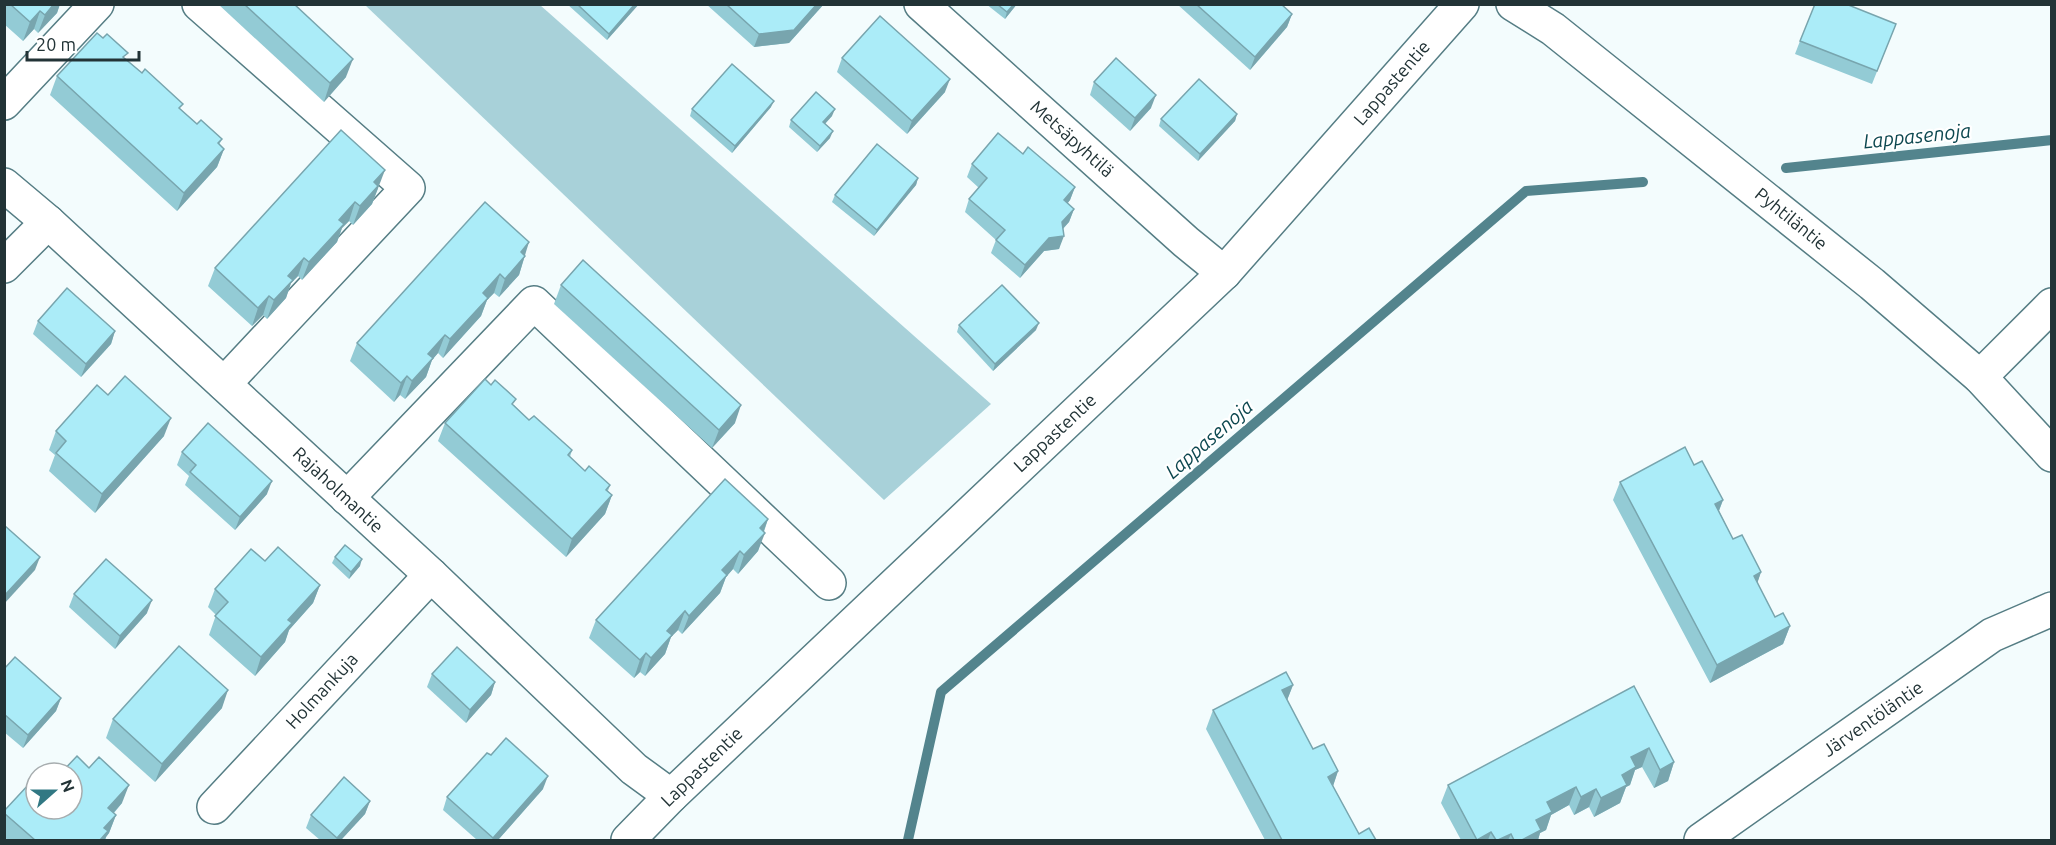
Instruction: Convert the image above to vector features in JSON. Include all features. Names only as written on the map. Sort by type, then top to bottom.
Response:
[{"type":"street","points":[[4,103],[97,4]]},
{"type":"street","points":[[199,4],[408,188],[225,384]]},
{"type":"street","name":"Metsäpyhtilä","points":[[921,4],[1186,242],[1224,273]]},
{"type":"street","name":"Lappastentie","points":[[628,840],[671,796],[1224,273],[1462,4]]},
{"type":"street","name":"Pyhtiläntie","points":[[1513,4],[1552,29],[1854,269],[1980,377],[2052,455]]},
{"type":"street","name":"Rajaholmantie","points":[[4,185],[48,222],[225,384],[431,575],[634,769],[671,796]]},
{"type":"street","points":[[4,267],[48,222]]},
{"type":"street","points":[[347,498],[534,303],[829,583]]},
{"type":"street","points":[[1980,377],[2052,305]]},
{"type":"street","name":"Holmankuja","points":[[214,807],[431,575]]},
{"type":"street","name":"Järventöläntie","points":[[1701,840],[1992,635],[2052,609]]},
{"type":"shaded area","points":[[365,5],[540,5],[991,404],[884,500]]},
{"type":"building","points":[[10,4],[54,4],[45,15],[40,11],[30,22]]},
{"type":"building","points":[[244,4],[294,4],[353,59],[330,83]]},
{"type":"building","points":[[577,4],[635,4],[609,34]]},
{"type":"building","points":[[726,4],[817,4],[794,30],[759,34]]},
{"type":"building","points":[[997,4],[1014,4],[1007,12]]},
{"type":"building","points":[[1196,4],[1281,4],[1292,14],[1255,57]]},
{"type":"building","points":[[1815,4],[1846,4],[1896,24],[1877,71],[1800,41]]},
{"type":"building","points":[[880,16],[950,79],[912,121],[842,58]]},
{"type":"building","points":[[97,33],[103,38],[107,34],[128,53],[123,57],[142,73],[145,69],[183,104],[179,108],[197,124],[201,120],[222,139],[218,143],[224,149],[184,193],[57,76]]},
{"type":"building","points":[[1116,58],[1156,95],[1135,118],[1094,82]]},
{"type":"building","points":[[732,64],[774,101],[735,146],[692,109]]},
{"type":"building","points":[[1199,79],[1237,114],[1200,154],[1161,119]]},
{"type":"building","points":[[816,92],[835,109],[823,122],[833,131],[820,146],[791,120]]},
{"type":"building","points":[[341,130],[385,170],[374,182],[378,186],[360,206],[355,202],[339,220],[344,224],[309,262],[304,258],[288,276],[293,280],[274,300],[269,296],[258,308],[215,268]]},
{"type":"building","points":[[998,133],[1023,154],[1028,147],[1075,187],[1064,200],[1074,209],[1062,222],[1064,236],[1049,238],[1025,265],[996,240],[1005,230],[969,199],[987,178],[972,164]]},
{"type":"building","points":[[877,144],[918,178],[877,230],[835,195]]},
{"type":"building","points":[[485,202],[529,242],[521,252],[525,256],[505,279],[500,274],[483,293],[488,298],[450,339],[445,335],[428,354],[433,358],[412,381],[407,376],[401,383],[357,343]]},
{"type":"building","points":[[583,260],[741,405],[719,430],[561,285]]},
{"type":"building","points":[[1002,285],[1039,323],[995,364],[959,325]]},
{"type":"building","points":[[67,288],[115,331],[86,364],[38,321]]},
{"type":"building","points":[[125,376],[171,418],[102,494],[56,453],[66,441],[56,431],[97,385],[108,395]]},
{"type":"building","points":[[485,379],[491,385],[495,380],[516,399],[512,404],[529,420],[534,416],[572,450],[568,455],[585,471],[589,466],[610,485],[606,490],[612,495],[572,539],[445,423]]},
{"type":"building","points":[[208,423],[272,481],[240,517],[190,472],[196,465],[182,452]]},
{"type":"building","points":[[1685,447],[1694,465],[1702,461],[1723,500],[1715,504],[1733,539],[1742,535],[1761,572],[1754,576],[1775,617],[1783,613],[1790,626],[1717,665],[1620,482]]},
{"type":"building","points":[[725,479],[768,519],[760,528],[765,533],[744,555],[740,551],[722,570],[727,575],[689,616],[685,611],[667,631],[672,635],[651,658],[646,653],[640,660],[596,620]]},
{"type":"building","points":[[4,525],[40,557],[4,596]]},
{"type":"building","points":[[345,545],[362,559],[351,572],[335,557]]},
{"type":"building","points":[[278,547],[320,585],[288,620],[292,623],[261,657],[215,616],[228,602],[215,589],[251,549],[265,561]]},
{"type":"building","points":[[106,559],[152,600],[120,636],[74,594]]},
{"type":"building","points":[[179,646],[228,690],[162,764],[113,719]]},
{"type":"building","points":[[457,647],[495,682],[470,710],[432,674]]},
{"type":"building","points":[[15,657],[61,698],[28,735],[4,714],[4,669]]},
{"type":"building","points":[[1286,672],[1293,685],[1282,690],[1313,749],[1324,744],[1338,771],[1328,777],[1359,834],[1369,828],[1376,840],[1282,840],[1213,710]]},
{"type":"building","points":[[1634,686],[1674,762],[1660,770],[1649,748],[1631,757],[1636,767],[1622,775],[1627,785],[1601,798],[1596,789],[1581,797],[1576,787],[1547,802],[1552,812],[1536,820],[1541,830],[1522,840],[1514,840],[1511,834],[1496,840],[1491,832],[1477,840],[1448,785]]},
{"type":"building","points":[[506,738],[548,776],[493,838],[447,797],[487,753],[491,755]]},
{"type":"building","points":[[77,756],[82,761],[72,761]]},
{"type":"building","points":[[99,757],[129,785],[108,808],[116,815],[104,828],[108,831],[100,840],[35,840],[4,811],[24,789],[24,821],[84,821],[84,763],[89,768]]},
{"type":"building","points":[[344,777],[370,801],[337,838],[311,815]]},
{"type":"waterway","name":"Lappasenoja","points":[[1786,168],[2052,140]]},
{"type":"waterway","name":"Lappasenoja","points":[[908,840],[941,692],[1526,191],[1643,182]]}]
